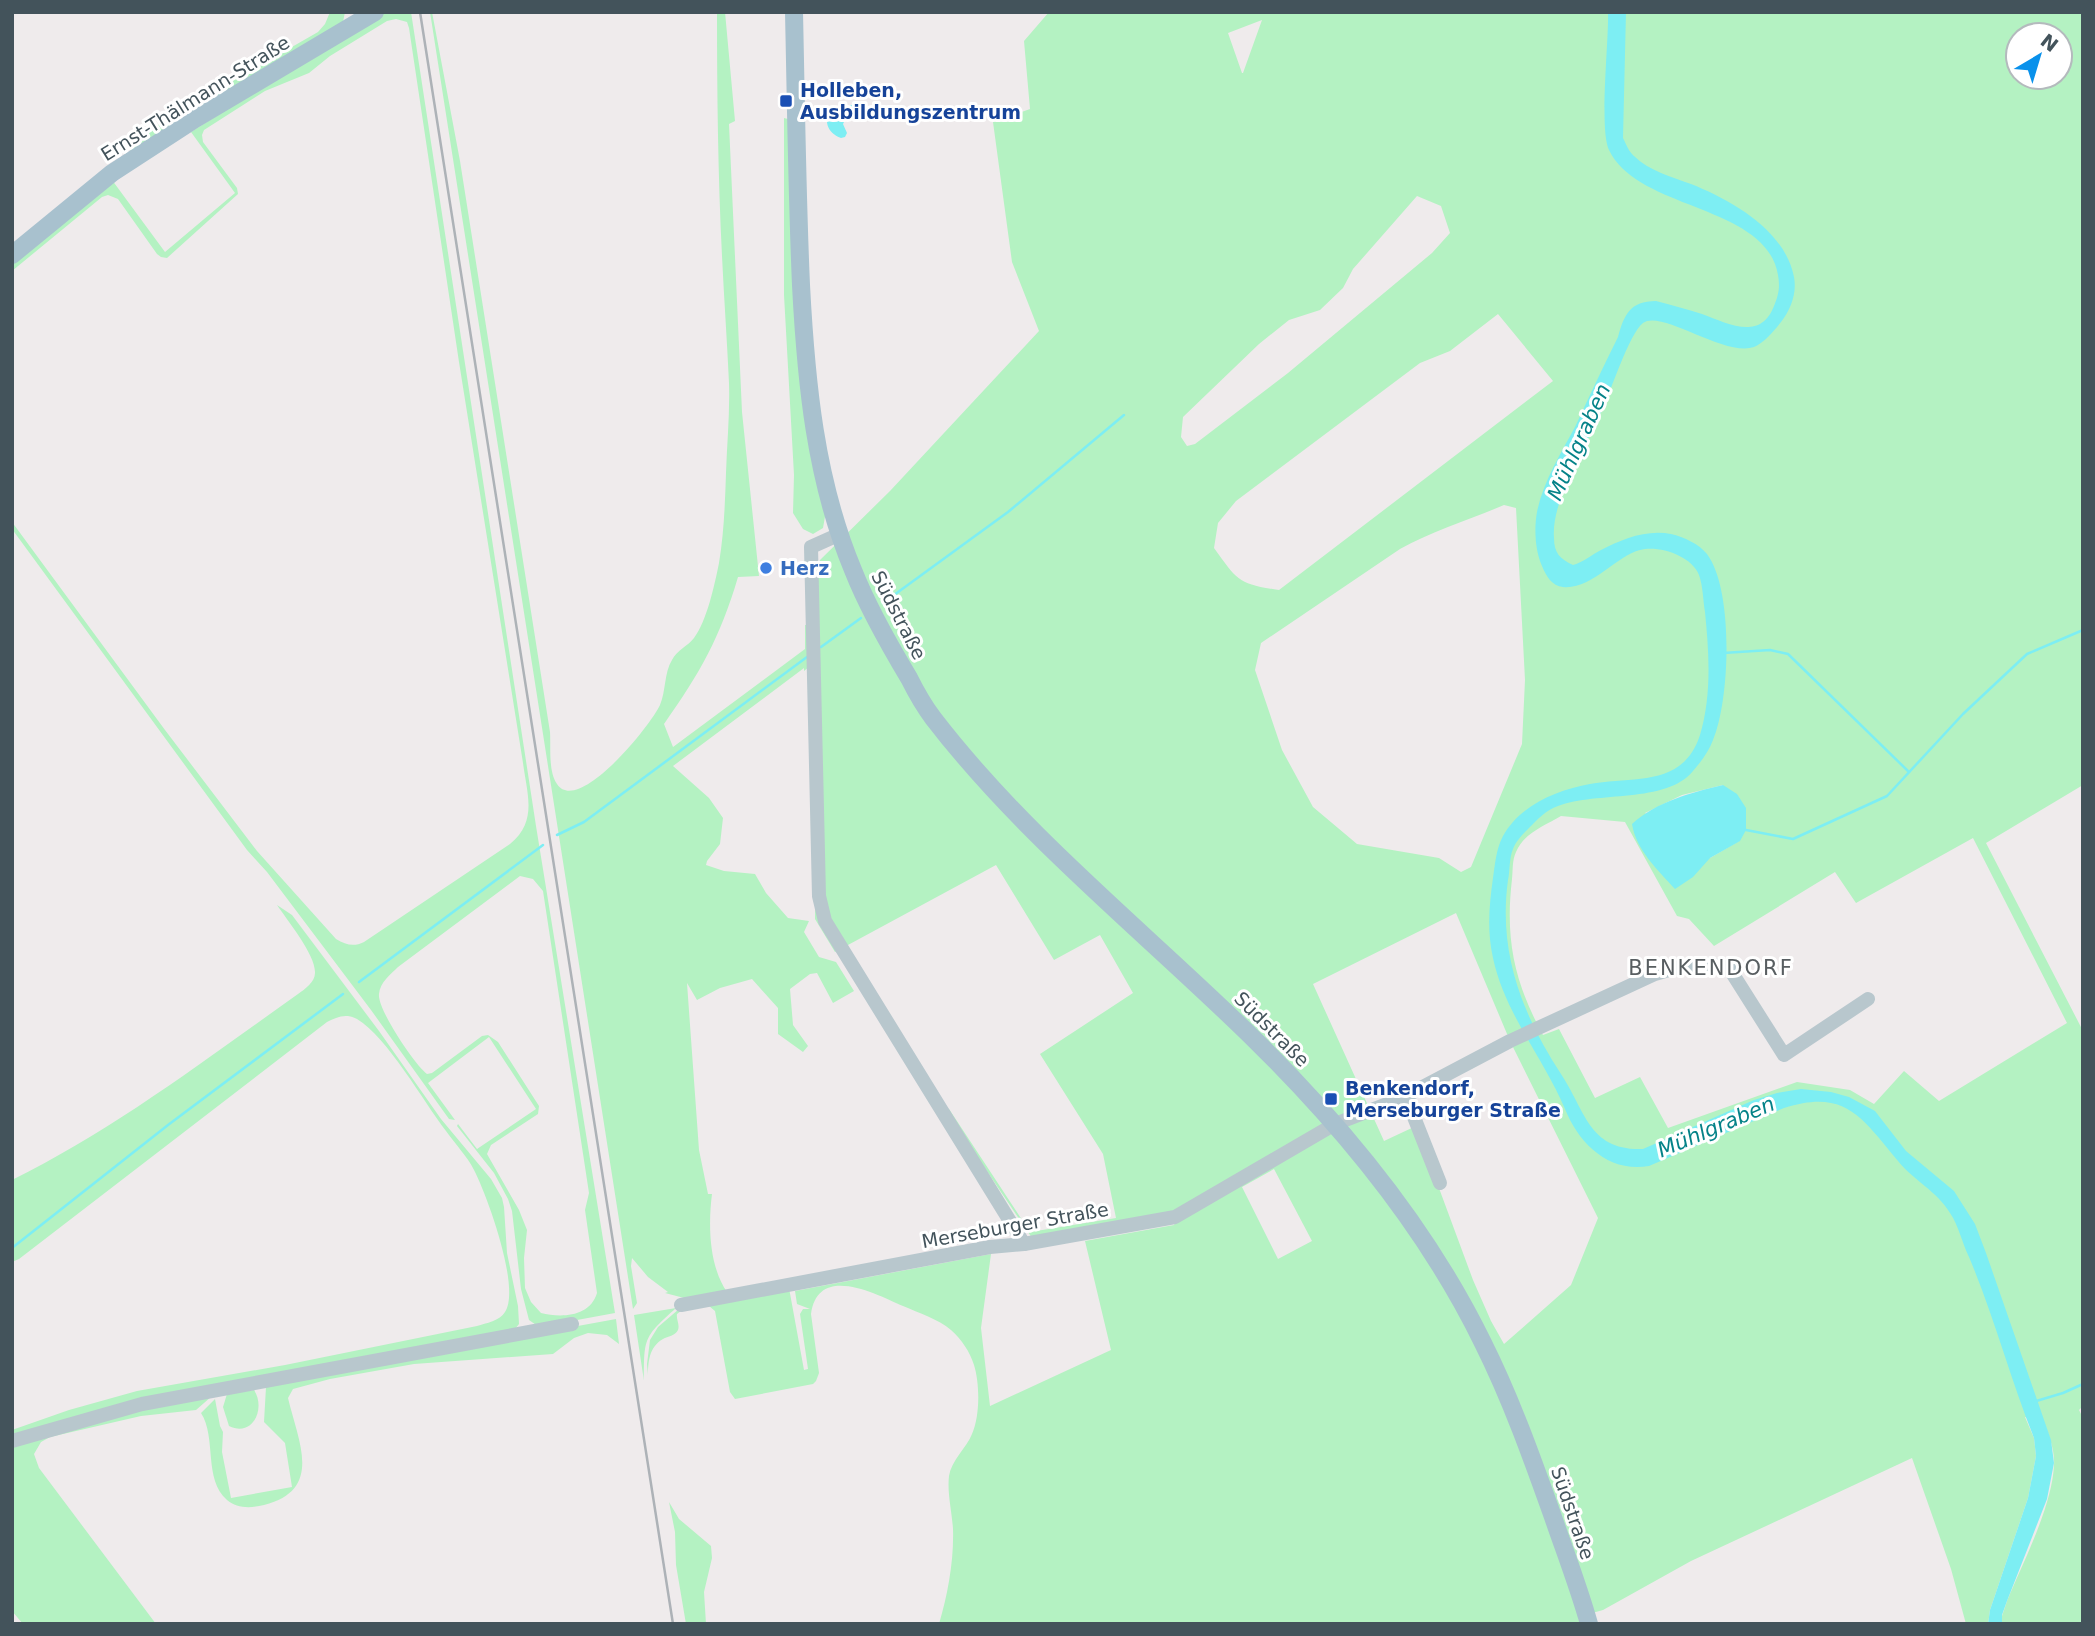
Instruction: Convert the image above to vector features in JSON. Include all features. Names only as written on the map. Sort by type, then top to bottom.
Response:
[{"type":"main road","name":"Südstraße","points":[[794,12],[805,359],[815,437],[839,534],[864,595],[892,651],[930,714],[984,780],[1103,898],[1260,1045],[1335,1124],[1375,1172],[1421,1237],[1458,1295],[1514,1410],[1588,1619]]},
{"type":"main road","name":"Ernst-Thälmann-Straße","points":[[12,255],[112,173],[365,15]]},
{"type":"street","points":[[839,534],[811,547],[819,896],[825,921],[1024,1244]]},
{"type":"street","name":"Merseburger Straße","points":[[681,1305],[990,1247],[1024,1244],[1175,1217],[1335,1124],[1400,1099],[1510,1041],[1655,974],[1683,965],[1710,964],[1729,968],[1784,1055],[1868,999]]},
{"type":"street","points":[[1400,1099],[1410,1107],[1440,1183]]},
{"type":"street","points":[[12,1441],[142,1404],[572,1324]]},
{"type":"green space","points":[[330,12],[345,12],[343,22],[133,154],[127,145],[180,111],[318,32]]},
{"type":"green space","points":[[381,12],[411,12],[536,826],[615,1313],[539,1327],[529,1320],[521,1289],[512,1211],[508,1199],[494,1173],[457,1126],[458,1124],[477,1149],[536,1109],[489,1037],[428,1083],[455,1120],[449,1119],[371,1010],[267,872],[247,850],[12,529],[12,522],[257,851],[336,939],[350,945],[364,942],[510,844],[519,835],[527,816],[527,786],[407,22],[396,19],[387,21],[330,56],[309,73],[265,91],[204,130],[203,142],[237,188],[238,194],[167,258],[157,254],[118,199],[108,195],[102,197],[12,271],[12,261],[112,180],[165,252],[235,193],[191,132]],"holes":[[[520,876],[533,879],[543,891],[589,1193],[585,1210],[597,1293],[588,1307],[566,1315],[541,1313],[531,1302],[525,1288],[527,1230],[519,1210],[487,1154],[491,1145],[538,1114],[539,1106],[498,1042],[488,1035],[482,1036],[427,1074],[398,1036],[384,1012],[379,994],[384,982],[398,967]]]},
{"type":"green space","points":[[430,12],[460,161],[550,732],[552,772],[557,784],[567,791],[581,788],[613,764],[654,715],[662,700],[672,660],[694,638],[703,622],[719,563],[724,518],[729,405],[721,226],[717,12],[725,12],[735,121],[729,124],[742,412],[759,576],[738,577],[724,619],[708,654],[664,724],[673,747],[805,649],[805,625],[808,625],[810,666],[673,766],[709,798],[723,818],[720,844],[706,865],[724,871],[755,874],[766,893],[788,918],[809,921],[804,932],[819,957],[836,962],[854,991],[833,1003],[817,973],[810,974],[790,989],[793,1025],[808,1046],[803,1052],[778,1034],[778,1008],[752,979],[720,988],[697,1000],[687,983],[699,1150],[708,1194],[712,1194],[711,1245],[716,1270],[727,1292],[688,1299],[665,1293],[668,1292],[648,1277],[632,1258],[637,1303],[633,1309]]},
{"type":"green space","points":[[1049,12],[2083,12],[2083,785],[1986,843],[2083,1031],[2083,1406],[2079,1410],[2083,1418],[2083,1624],[2002,1624],[2007,1601],[2048,1498],[2054,1465],[2053,1448],[2044,1422],[2025,1417],[2034,1438],[2036,1456],[2028,1498],[1990,1610],[1988,1624],[1966,1624],[1951,1569],[1912,1458],[1691,1561],[1603,1610],[1578,1617],[1580,1624],[939,1624],[948,1589],[952,1553],[949,1476],[972,1434],[977,1418],[978,1400],[972,1360],[965,1346],[951,1330],[934,1319],[878,1295],[850,1286],[836,1286],[825,1290],[816,1299],[811,1314],[819,1373],[813,1384],[735,1399],[730,1392],[715,1311],[709,1306],[677,1314],[678,1330],[655,1346],[649,1360],[648,1376],[650,1340],[658,1327],[679,1309],[789,1288],[804,1370],[808,1369],[800,1314],[803,1309],[810,1309],[797,1304],[795,1291],[991,1254],[981,1328],[990,1406],[1111,1350],[1085,1241],[1174,1225],[1182,1207],[1164,1215],[1032,1238],[945,1109],[949,1109],[1030,1232],[1116,1218],[1103,1154],[1040,1054],[1133,993],[1100,935],[1054,960],[996,865],[835,952],[815,919],[817,569],[820,560],[890,491],[1039,331],[1012,262],[993,122],[1030,109],[1024,41]],"holes":[[[1262,20],[1243,73],[1242,73],[1228,33]],[[1417,196],[1441,206],[1450,233],[1432,253],[1288,373],[1195,444],[1187,446],[1181,437],[1183,417],[1259,344],[1289,320],[1320,310],[1343,288],[1353,269]],[[1498,314],[1553,381],[1279,590],[1255,586],[1234,574],[1214,548],[1218,523],[1236,501],[1420,363],[1450,351]],[[1504,505],[1516,508],[1525,680],[1522,744],[1471,867],[1461,872],[1439,858],[1357,844],[1313,807],[1282,750],[1255,670],[1261,643],[1400,549]],[[1723,785],[1739,841],[1710,858],[1645,813],[1682,795]],[[1561,816],[1625,822],[1677,916],[1689,919],[1714,946],[1835,872],[1856,903],[1973,838],[2067,1023],[1939,1101],[1904,1071],[1874,1104],[1850,1090],[1797,1082],[1668,1128],[1640,1077],[1595,1098],[1559,1029],[1543,1035],[1525,997],[1511,941],[1513,862],[1524,840]],[[1456,913],[1510,1041],[1598,1218],[1571,1285],[1504,1344],[1473,1280],[1416,1126],[1384,1141],[1313,984]],[[1274,1169],[1312,1241],[1278,1259],[1242,1187]]]},
{"type":"green space","points":[[784,118],[788,119],[826,511],[823,528],[813,534],[803,529],[793,513],[794,475],[784,295]]},
{"type":"green space","points":[[277,905],[292,915],[441,1119],[491,1179],[502,1198],[507,1253],[519,1324],[515,1329],[12,1438],[12,1430],[69,1410],[137,1391],[285,1365],[477,1326],[496,1320],[505,1312],[509,1300],[506,1263],[487,1199],[474,1170],[381,1040],[357,1019],[349,1016],[327,1022],[12,1262],[12,1180],[87,1139],[159,1093],[301,992],[311,982],[315,973],[311,957]]},
{"type":"green space","points":[[676,1308],[648,1339],[644,1355],[644,1381],[634,1315]]},
{"type":"green space","points":[[616,1319],[619,1344],[607,1335],[588,1333],[574,1338],[553,1354],[414,1364],[330,1379],[293,1389],[288,1398],[301,1447],[302,1462],[301,1476],[294,1488],[283,1498],[264,1505],[245,1507],[227,1500],[215,1481],[206,1423],[201,1413],[215,1399],[223,1432],[222,1452],[231,1498],[292,1487],[285,1443],[264,1422],[266,1387],[347,1368]]},
{"type":"green space","points":[[254,1390],[259,1405],[251,1425],[237,1429],[229,1426],[223,1407],[227,1394]]},
{"type":"green space","points":[[212,1396],[196,1410],[141,1416],[50,1437],[41,1442],[34,1454],[39,1468],[156,1624],[23,1624],[12,1611],[12,1447],[132,1409]]},
{"type":"green space","points":[[669,1502],[679,1519],[711,1546],[712,1558],[704,1592],[706,1624],[686,1624]]},
{"type":"water","name":"Mühlgraben","points":[[1608,12],[1626,12],[1623,138],[1631,152],[1654,170],[1707,191],[1754,219],[1780,245],[1789,260],[1795,289],[1785,317],[1762,343],[1754,347],[1727,346],[1664,322],[1652,320],[1643,323],[1626,350],[1602,410],[1569,477],[1554,524],[1557,552],[1568,563],[1577,564],[1617,542],[1653,533],[1681,537],[1696,544],[1707,554],[1716,571],[1725,618],[1727,646],[1723,699],[1719,722],[1709,748],[1696,768],[1681,781],[1649,793],[1592,799],[1558,806],[1542,816],[1520,838],[1511,856],[1506,907],[1510,958],[1524,1005],[1547,1051],[1591,1126],[1611,1143],[1625,1148],[1643,1149],[1754,1100],[1777,1093],[1801,1089],[1831,1092],[1849,1097],[1875,1111],[1906,1151],[1954,1191],[1975,1224],[1986,1253],[2051,1440],[2054,1463],[2047,1499],[2007,1601],[2002,1624],[1988,1624],[1990,1610],[2028,1498],[2036,1456],[2034,1438],[1978,1279],[1956,1223],[1945,1205],[1904,1168],[1862,1120],[1838,1105],[1823,1102],[1784,1108],[1649,1166],[1634,1167],[1609,1160],[1587,1144],[1571,1122],[1515,1017],[1493,958],[1489,928],[1495,862],[1503,836],[1510,825],[1540,801],[1565,790],[1669,772],[1682,764],[1692,752],[1700,735],[1706,705],[1706,627],[1701,584],[1695,568],[1682,557],[1648,549],[1631,553],[1593,578],[1573,587],[1556,585],[1544,570],[1536,539],[1537,512],[1548,479],[1626,316],[1634,307],[1656,301],[1732,325],[1752,327],[1768,317],[1779,290],[1778,275],[1768,252],[1751,234],[1727,220],[1646,185],[1624,170],[1609,150],[1605,124]]},
{"type":"water","points":[[854,104],[860,107],[859,113],[845,120],[845,137],[836,136],[829,129],[827,121],[830,112],[833,108]]},
{"type":"water","points":[[1723,785],[1737,794],[1746,808],[1746,830],[1740,841],[1710,858],[1693,877],[1675,889],[1643,851],[1632,824],[1664,804]]},
{"type":"waterway","points":[[883,603],[1008,512],[1124,415]]},
{"type":"waterway","points":[[821,647],[861,618]]},
{"type":"waterway","points":[[1746,830],[1793,839],[1887,796],[1963,714],[2027,654],[2083,630]]},
{"type":"waterway","points":[[1723,653],[1770,650],[1788,654],[1909,772]]},
{"type":"waterway","points":[[557,835],[584,822],[807,657]]},
{"type":"waterway","points":[[359,982],[543,845]]},
{"type":"waterway","points":[[12,1248],[168,1125],[343,994]]},
{"type":"waterway","points":[[2033,1402],[2083,1384]]},
{"type":"railway","points":[[420,12],[673,1624]]},
{"type":"place","name":"Holleben, Ausbildungszentrum","points":[[786,101]]},
{"type":"place","name":"Herz","points":[[766,568]]},
{"type":"place","name":"Benkendorf, Merseburger Straße","points":[[1331,1099]]},
{"type":"district","name":"BENKENDORF","points":[[1711,968]]}]
